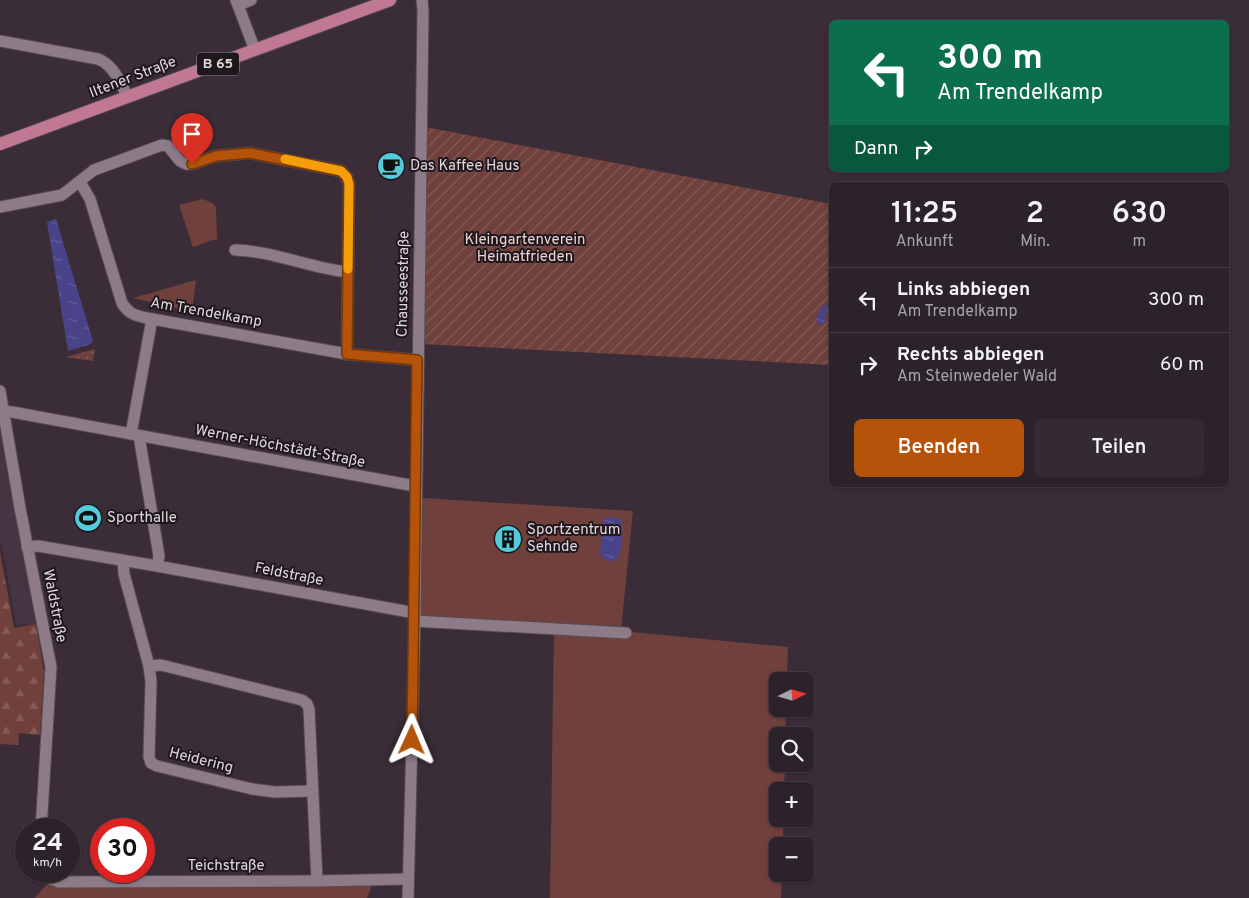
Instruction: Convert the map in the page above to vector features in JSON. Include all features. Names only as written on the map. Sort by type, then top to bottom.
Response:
[{"type":"main road","name":"Iltener Straße","points":[[0,144],[390,0]]},
{"type":"street","points":[[251,0],[237,2],[256,50]]},
{"type":"street","name":"Chausseestraße","points":[[408,898],[415,617],[422,0]]},
{"type":"street","points":[[0,41],[106,62],[113,69],[128,97]]},
{"type":"street","points":[[0,207],[62,196],[94,170],[162,145],[168,146],[186,164],[192,164],[216,156],[250,153],[341,171],[347,177],[349,184],[347,354]]},
{"type":"street","name":"Am Trendelkamp","points":[[80,182],[90,199],[122,303],[127,312],[136,316],[347,354],[417,360]]},
{"type":"street","points":[[235,250],[291,259],[348,272]]},
{"type":"street","points":[[152,319],[135,435],[150,504],[158,556],[157,566]]},
{"type":"street","name":"Waldstraße","points":[[0,391],[51,667],[42,818]]},
{"type":"street","name":"Werner-Höchstädt-Straße","points":[[3,412],[12,412],[415,486]]},
{"type":"street","name":"Feldstraße","points":[[28,547],[38,546],[157,566],[415,617],[626,633]]},
{"type":"street","name":"Heidering","points":[[124,561],[124,574],[149,666],[151,681],[149,757],[151,763],[156,766],[252,789],[275,792],[312,791]]},
{"type":"street","points":[[149,666],[161,665],[302,700],[307,704],[317,881]]},
{"type":"street","name":"Teichstraße","points":[[80,882],[317,881],[408,878]]},
{"type":"shaded area","points":[[0,419],[36,624],[16,625],[2,543],[0,543]]},
{"type":"green space","name":"Kleingartenverein Heimatfrieden","points":[[425,127],[829,204],[829,365],[422,344]]},
{"type":"green space","points":[[203,199],[216,207],[217,240],[193,247],[179,205]]},
{"type":"green space","points":[[196,280],[192,312],[133,298]]},
{"type":"green space","points":[[95,349],[93,361],[66,357]]},
{"type":"green space","points":[[423,498],[633,511],[621,631],[788,647],[787,672],[769,672],[769,718],[786,718],[785,727],[769,727],[769,772],[785,772],[784,782],[769,782],[769,827],[783,827],[783,837],[769,837],[769,882],[782,882],[781,898],[550,898],[554,628],[419,615]]},
{"type":"green space","points":[[0,552],[14,628],[36,624],[44,672],[40,735],[19,733],[18,745],[0,744]]},
{"type":"green space","points":[[47,884],[59,888],[372,885],[367,898],[35,898]]},
{"type":"water","points":[[56,219],[93,341],[91,344],[68,351],[47,222]]},
{"type":"water","points":[[825,304],[827,307],[825,322],[820,325],[816,319]]},
{"type":"water","points":[[610,517],[620,519],[622,523],[621,547],[615,561],[605,560],[600,555],[602,524],[605,519]]},
{"type":"slow traffic","points":[[285,159],[341,171],[347,177],[349,184],[348,269]]},
{"type":"place","name":"Das Kaffee Haus","points":[[391,166]]},
{"type":"place","name":"Sporthalle","points":[[88,518]]},
{"type":"place","name":"Sportzentrum Sehnde","points":[[508,539]]},
{"type":"route","points":[[192,164],[216,156],[250,153],[341,171],[347,177],[349,184],[347,354],[417,360],[412,740]]}]
